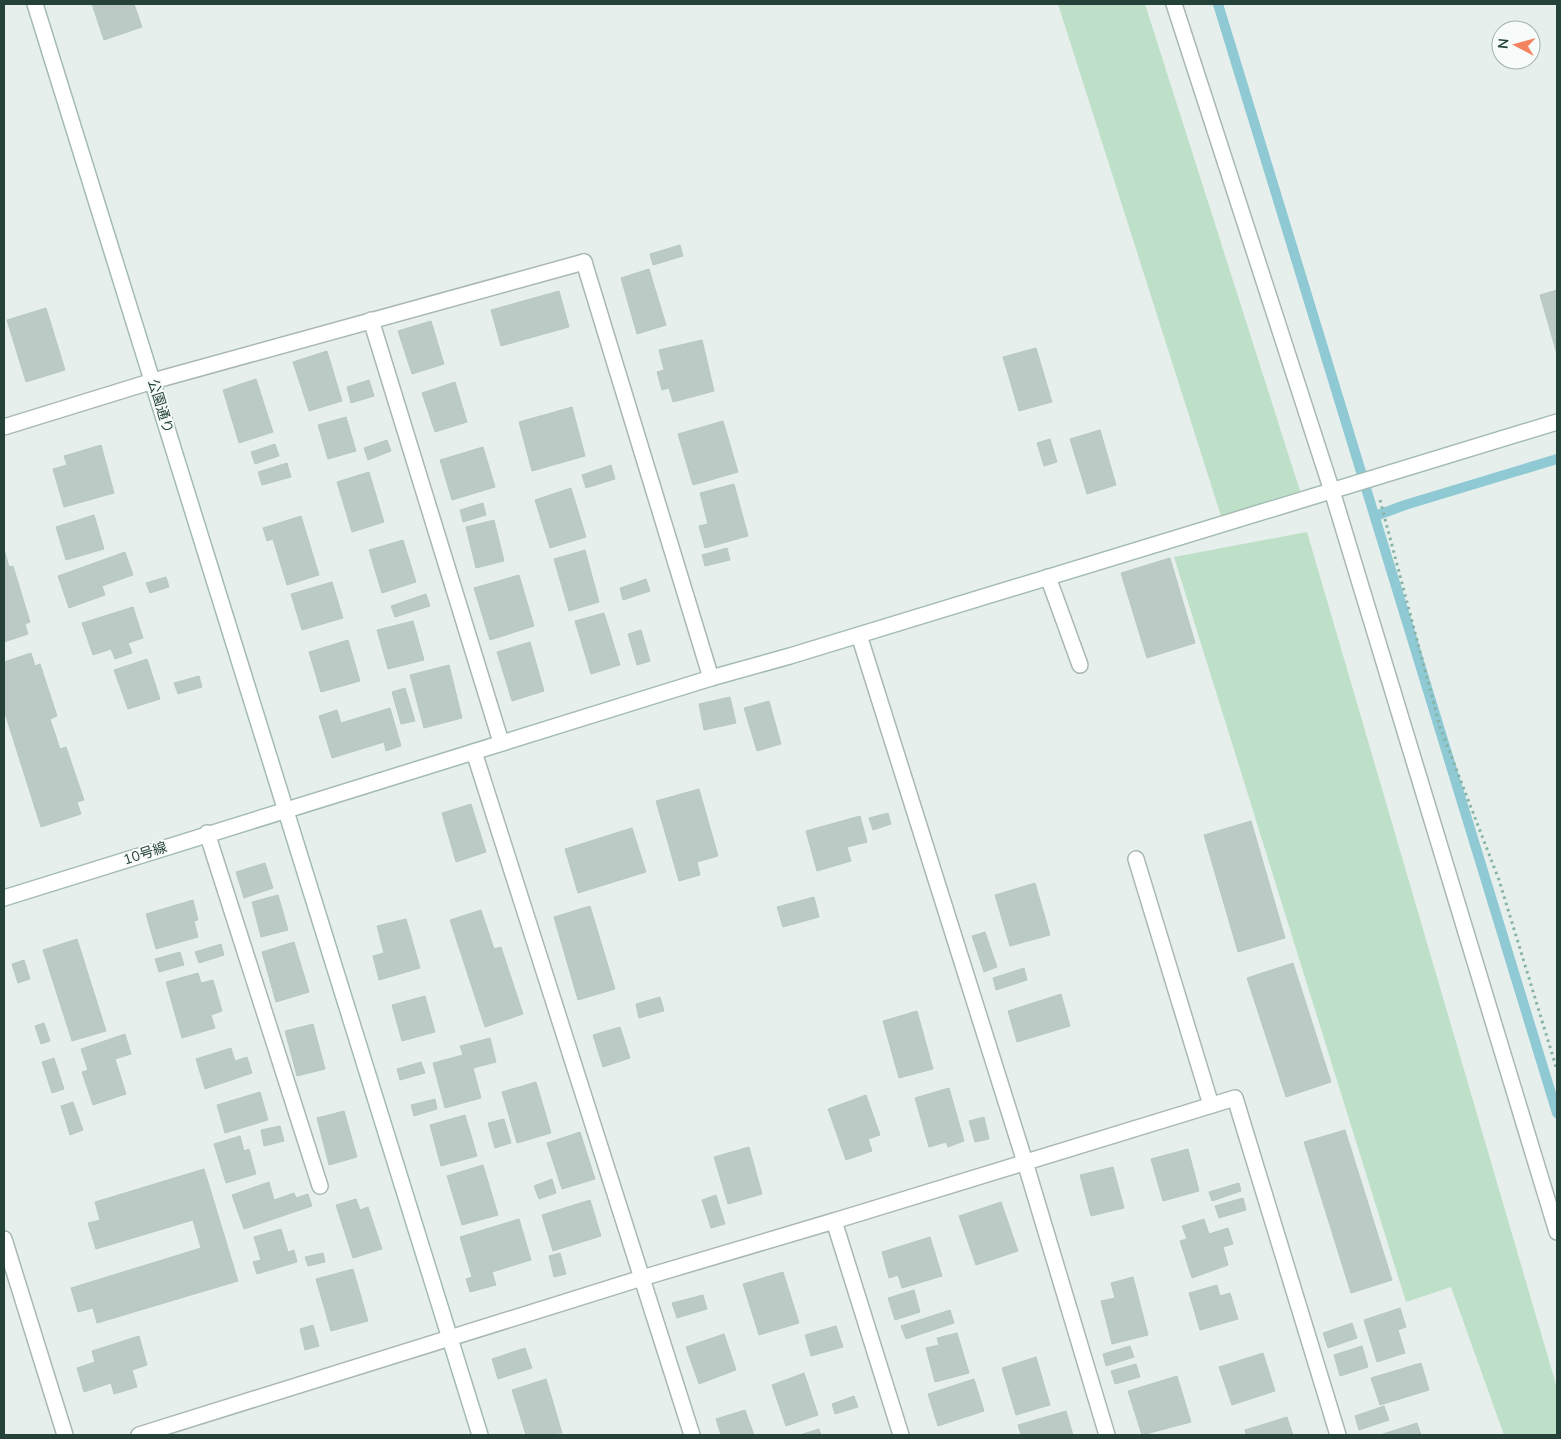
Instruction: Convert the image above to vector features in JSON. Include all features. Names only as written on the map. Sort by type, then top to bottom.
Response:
[{"type":"street","name":"公園通り","points":[[35,4],[480,1435]]},
{"type":"street","points":[[1174,4],[1332,490],[1557,1232]]},
{"type":"street","points":[[4,427],[153,381],[584,262],[711,678]]},
{"type":"street","points":[[372,320],[501,742]]},
{"type":"street","name":"10号線","points":[[4,898],[501,742],[1557,422]]},
{"type":"street","points":[[1048,577],[1080,665]]},
{"type":"street","points":[[859,635],[1025,1162],[1107,1435]]},
{"type":"street","points":[[474,752],[692,1435]]},
{"type":"street","points":[[207,833],[320,1186]]},
{"type":"street","points":[[1136,859],[1210,1105]]},
{"type":"street","points":[[139,1435],[642,1278],[1235,1098],[1338,1435]]},
{"type":"street","points":[[834,1221],[902,1435]]},
{"type":"street","points":[[4,1239],[65,1435]]},
{"type":"path","points":[[1374,478],[1440,727],[1499,880],[1557,1070]]},
{"type":"green space","points":[[1058,4],[1145,4],[1300,491],[1221,516]]},
{"type":"green space","points":[[1307,532],[1557,1388],[1557,1435],[1504,1435],[1451,1287],[1406,1302],[1174,557]]},
{"type":"building","points":[[92,4],[134,4],[142,27],[104,40]]},
{"type":"building","points":[[680,245],[683,256],[653,265],[650,254]]},
{"type":"building","points":[[649,269],[666,325],[637,334],[621,278]]},
{"type":"building","points":[[1557,290],[1557,354],[1540,295]]},
{"type":"building","points":[[559,291],[569,327],[501,346],[491,310]]},
{"type":"building","points":[[46,308],[65,370],[26,382],[7,320]]},
{"type":"building","points":[[431,321],[444,364],[412,374],[398,331]]},
{"type":"building","points":[[702,340],[714,391],[673,402],[669,388],[662,390],[657,372],[664,370],[659,350]]},
{"type":"building","points":[[1036,348],[1052,402],[1019,411],[1003,357]]},
{"type":"building","points":[[327,351],[342,401],[309,411],[293,362]]},
{"type":"building","points":[[256,379],[273,432],[239,443],[223,390]]},
{"type":"building","points":[[369,380],[374,396],[351,403],[347,387]]},
{"type":"building","points":[[455,382],[467,422],[435,432],[422,393]]},
{"type":"building","points":[[572,407],[585,456],[532,471],[519,422]]},
{"type":"building","points":[[346,417],[356,451],[328,459],[318,425]]},
{"type":"building","points":[[723,421],[738,472],[693,485],[678,434]]},
{"type":"building","points":[[1100,430],[1116,485],[1087,494],[1070,439]]},
{"type":"building","points":[[1050,439],[1057,462],[1044,466],[1037,443]]},
{"type":"building","points":[[387,440],[391,451],[368,460],[364,448]]},
{"type":"building","points":[[275,444],[279,456],[255,464],[251,452]]},
{"type":"building","points":[[101,445],[114,493],[64,507],[53,469],[67,465],[64,456]]},
{"type":"building","points":[[483,447],[495,487],[452,500],[440,460]]},
{"type":"building","points":[[287,463],[291,477],[262,485],[258,472]]},
{"type":"building","points":[[611,465],[615,479],[586,488],[582,475]]},
{"type":"building","points":[[369,472],[384,522],[352,532],[337,482]]},
{"type":"building","points":[[734,484],[748,536],[705,548],[699,526],[708,524],[700,493]]},
{"type":"building","points":[[571,488],[586,537],[550,548],[535,500]]},
{"type":"building","points":[[483,503],[486,515],[463,522],[460,510]]},
{"type":"building","points":[[94,515],[104,549],[66,560],[56,527]]},
{"type":"building","points":[[301,516],[319,575],[287,585],[273,539],[267,541],[263,528]]},
{"type":"building","points":[[494,520],[504,561],[476,568],[466,527]]},
{"type":"building","points":[[403,540],[416,582],[382,593],[369,550]]},
{"type":"building","points":[[727,548],[730,560],[705,566],[702,555]]},
{"type":"building","points":[[4,549],[9,567],[13,566],[30,622],[25,624],[28,634],[4,642]]},
{"type":"building","points":[[585,550],[599,602],[569,611],[554,559]]},
{"type":"building","points":[[125,552],[133,575],[102,586],[105,595],[69,608],[58,576]]},
{"type":"building","points":[[1170,558],[1195,643],[1147,658],[1121,573]]},
{"type":"building","points":[[519,575],[534,626],[490,640],[474,588]]},
{"type":"building","points":[[166,577],[169,587],[150,593],[146,583]]},
{"type":"building","points":[[646,579],[650,591],[623,600],[620,588]]},
{"type":"building","points":[[332,582],[343,618],[302,630],[291,594]]},
{"type":"building","points":[[426,594],[430,606],[395,617],[391,606]]},
{"type":"building","points":[[133,607],[143,638],[128,643],[132,653],[115,659],[111,649],[93,655],[82,623]]},
{"type":"building","points":[[604,613],[620,665],[591,674],[575,621]]},
{"type":"building","points":[[413,621],[424,660],[388,669],[377,630]]},
{"type":"building","points":[[641,630],[650,661],[637,665],[628,634]]},
{"type":"building","points":[[348,640],[360,681],[321,692],[309,652]]},
{"type":"building","points":[[530,642],[544,691],[512,701],[497,652]]},
{"type":"building","points":[[31,653],[35,666],[40,664],[57,716],[50,719],[60,749],[66,747],[84,800],[77,802],[81,814],[41,827],[4,710],[4,662]]},
{"type":"building","points":[[147,659],[160,699],[128,709],[114,670]]},
{"type":"building","points":[[449,665],[462,718],[424,728],[410,675]]},
{"type":"building","points":[[199,676],[202,687],[178,694],[174,683]]},
{"type":"building","points":[[405,688],[415,721],[401,724],[392,692]]},
{"type":"building","points":[[730,697],[736,723],[704,730],[699,704]]},
{"type":"building","points":[[769,701],[781,744],[757,751],[744,708]]},
{"type":"building","points":[[390,708],[401,746],[386,751],[384,742],[332,758],[319,716],[337,710],[341,723]]},
{"type":"building","points":[[699,789],[718,856],[697,862],[700,875],[679,881],[656,801]]},
{"type":"building","points":[[471,804],[486,852],[456,862],[442,813]]},
{"type":"building","points":[[888,813],[891,824],[873,830],[869,818]]},
{"type":"building","points":[[860,816],[867,842],[847,847],[851,861],[817,871],[806,831]]},
{"type":"building","points":[[1251,821],[1285,938],[1238,952],[1204,835]]},
{"type":"building","points":[[632,828],[646,872],[578,893],[565,849]]},
{"type":"building","points":[[265,863],[273,888],[244,898],[236,872]]},
{"type":"building","points":[[1035,883],[1050,935],[1010,946],[995,895]]},
{"type":"building","points":[[278,895],[288,930],[261,937],[252,902]]},
{"type":"building","points":[[814,897],[819,917],[783,927],[777,907]]},
{"type":"building","points":[[193,900],[198,920],[194,921],[198,937],[156,949],[146,914]]},
{"type":"building","points":[[590,906],[615,989],[578,1000],[554,917]]},
{"type":"building","points":[[481,910],[494,949],[501,947],[523,1014],[485,1027],[450,920]]},
{"type":"building","points":[[406,919],[420,968],[379,980],[373,956],[384,953],[377,926]]},
{"type":"building","points":[[985,932],[997,967],[984,972],[972,936]]},
{"type":"building","points":[[77,939],[106,1031],[72,1041],[43,950]]},
{"type":"building","points":[[294,942],[309,992],[276,1002],[262,952]]},
{"type":"building","points":[[221,944],[224,955],[199,963],[195,952]]},
{"type":"building","points":[[180,952],[184,965],[159,972],[155,959]]},
{"type":"building","points":[[24,960],[30,979],[18,983],[12,964]]},
{"type":"building","points":[[1293,963],[1331,1082],[1286,1097],[1247,978]]},
{"type":"building","points":[[1024,968],[1027,980],[996,990],[993,978]]},
{"type":"building","points":[[198,973],[201,983],[213,980],[222,1011],[211,1015],[215,1028],[182,1038],[166,982]]},
{"type":"building","points":[[1061,994],[1070,1026],[1017,1042],[1008,1011]]},
{"type":"building","points":[[425,996],[435,1032],[402,1041],[392,1005]]},
{"type":"building","points":[[660,997],[664,1011],[639,1018],[636,1004]]},
{"type":"building","points":[[917,1011],[933,1069],[899,1078],[883,1021]]},
{"type":"building","points":[[44,1023],[50,1041],[41,1044],[35,1026]]},
{"type":"building","points":[[313,1024],[325,1069],[297,1076],[285,1031]]},
{"type":"building","points":[[620,1027],[630,1058],[603,1067],[593,1035]]},
{"type":"building","points":[[125,1034],[131,1054],[115,1059],[126,1094],[93,1105],[82,1072],[88,1070],[81,1049]]},
{"type":"building","points":[[490,1038],[496,1062],[473,1068],[481,1098],[445,1108],[433,1063],[463,1055],[460,1046]]},
{"type":"building","points":[[231,1048],[235,1061],[247,1057],[252,1073],[205,1089],[196,1059]]},
{"type":"building","points":[[54,1058],[64,1089],[52,1093],[42,1062]]},
{"type":"building","points":[[421,1062],[425,1073],[400,1080],[397,1069]]},
{"type":"building","points":[[536,1082],[551,1133],[517,1143],[502,1092]]},
{"type":"building","points":[[949,1088],[964,1141],[948,1147],[946,1142],[929,1147],[915,1098]]},
{"type":"building","points":[[260,1092],[268,1120],[225,1133],[217,1105]]},
{"type":"building","points":[[866,1095],[880,1135],[868,1139],[872,1151],[846,1160],[828,1109]]},
{"type":"building","points":[[435,1099],[437,1109],[414,1116],[411,1105]]},
{"type":"building","points":[[73,1102],[83,1130],[70,1135],[61,1106]]},
{"type":"building","points":[[344,1111],[357,1157],[329,1165],[317,1118]]},
{"type":"building","points":[[465,1115],[477,1156],[441,1166],[430,1125]]},
{"type":"building","points":[[984,1117],[989,1139],[975,1142],[969,1121]]},
{"type":"building","points":[[504,1119],[511,1143],[495,1148],[488,1123]]},
{"type":"building","points":[[280,1126],[284,1141],[264,1146],[261,1130]]},
{"type":"building","points":[[1345,1130],[1392,1280],[1351,1293],[1304,1142]]},
{"type":"building","points":[[580,1132],[595,1179],[562,1189],[547,1143]]},
{"type":"building","points":[[240,1136],[244,1151],[249,1149],[256,1174],[226,1183],[214,1144]]},
{"type":"building","points":[[749,1147],[762,1194],[728,1204],[714,1157]]},
{"type":"building","points":[[1188,1149],[1199,1191],[1163,1201],[1151,1159]]},
{"type":"building","points":[[483,1165],[498,1215],[462,1225],[447,1176]]},
{"type":"building","points":[[1113,1167],[1124,1208],[1091,1216],[1080,1175]]},
{"type":"building","points":[[204,1169],[238,1281],[97,1323],[93,1308],[78,1312],[71,1288],[201,1248],[193,1220],[96,1249],[88,1223],[100,1220],[95,1202]]},
{"type":"building","points":[[552,1179],[556,1193],[539,1199],[534,1186]]},
{"type":"building","points":[[269,1182],[274,1200],[294,1193],[296,1198],[308,1194],[312,1206],[244,1229],[232,1195]]},
{"type":"building","points":[[1239,1183],[1241,1191],[1212,1201],[1209,1192]]},
{"type":"building","points":[[716,1195],[725,1224],[711,1228],[702,1200]]},
{"type":"building","points":[[1243,1198],[1246,1210],[1219,1218],[1215,1206]]},
{"type":"building","points":[[356,1199],[360,1210],[368,1207],[382,1249],[353,1258],[336,1205]]},
{"type":"building","points":[[590,1200],[601,1236],[553,1251],[542,1215]]},
{"type":"building","points":[[1001,1202],[1018,1251],[976,1265],[959,1216]]},
{"type":"building","points":[[519,1219],[531,1260],[492,1272],[496,1285],[470,1292],[466,1279],[472,1277],[460,1237]]},
{"type":"building","points":[[1204,1219],[1209,1234],[1228,1228],[1233,1244],[1223,1247],[1228,1265],[1192,1278],[1180,1241],[1187,1239],[1182,1226]]},
{"type":"building","points":[[281,1229],[288,1252],[294,1250],[297,1262],[257,1274],[253,1262],[261,1260],[254,1237]]},
{"type":"building","points":[[930,1237],[942,1276],[902,1288],[898,1275],[889,1278],[882,1252]]},
{"type":"building","points":[[323,1253],[325,1262],[308,1266],[305,1257]]},
{"type":"building","points":[[560,1253],[566,1274],[554,1277],[549,1256]]},
{"type":"building","points":[[353,1269],[368,1321],[331,1331],[316,1279]]},
{"type":"building","points":[[783,1272],[799,1323],[759,1335],[743,1284]]},
{"type":"building","points":[[1133,1277],[1148,1335],[1112,1344],[1101,1301],[1115,1298],[1111,1283]]},
{"type":"building","points":[[1217,1285],[1220,1296],[1230,1293],[1238,1319],[1200,1330],[1189,1293]]},
{"type":"building","points":[[914,1290],[920,1312],[895,1320],[888,1298]]},
{"type":"building","points":[[703,1295],[707,1309],[677,1318],[672,1303]]},
{"type":"building","points":[[1400,1308],[1406,1327],[1398,1330],[1405,1353],[1377,1362],[1364,1320]]},
{"type":"building","points":[[950,1310],[954,1323],[906,1339],[901,1326]]},
{"type":"building","points":[[1352,1323],[1357,1338],[1328,1348],[1323,1333]]},
{"type":"building","points":[[313,1325],[319,1346],[305,1350],[300,1329]]},
{"type":"building","points":[[836,1326],[843,1347],[811,1356],[805,1335]]},
{"type":"building","points":[[957,1333],[969,1373],[935,1382],[926,1348],[939,1345],[937,1338]]},
{"type":"building","points":[[724,1334],[736,1370],[699,1384],[686,1347]]},
{"type":"building","points":[[139,1336],[147,1365],[132,1370],[137,1387],[114,1394],[111,1383],[84,1392],[77,1368],[95,1362],[92,1351]]},
{"type":"building","points":[[1130,1346],[1134,1357],[1106,1366],[1103,1354]]},
{"type":"building","points":[[1362,1346],[1368,1367],[1340,1376],[1334,1355]]},
{"type":"building","points":[[525,1348],[532,1368],[498,1379],[492,1359]]},
{"type":"building","points":[[1263,1353],[1275,1391],[1232,1405],[1219,1367]]},
{"type":"building","points":[[1036,1357],[1050,1405],[1016,1415],[1002,1368]]},
{"type":"building","points":[[1421,1363],[1429,1390],[1380,1405],[1371,1378]]},
{"type":"building","points":[[1136,1364],[1140,1377],[1115,1384],[1111,1371]]},
{"type":"building","points":[[804,1373],[818,1415],[786,1426],[772,1385]]},
{"type":"building","points":[[1177,1376],[1191,1422],[1142,1435],[1128,1391]]},
{"type":"building","points":[[546,1379],[562,1433],[526,1435],[512,1390]]},
{"type":"building","points":[[974,1379],[984,1411],[938,1426],[928,1394]]},
{"type":"building","points":[[854,1396],[858,1407],[835,1414],[832,1404]]},
{"type":"building","points":[[1384,1406],[1389,1420],[1359,1430],[1355,1416]]},
{"type":"building","points":[[745,1410],[754,1435],[721,1435],[716,1419]]},
{"type":"building","points":[[1066,1411],[1073,1435],[1021,1435],[1018,1425]]},
{"type":"building","points":[[1287,1417],[1293,1435],[1246,1435],[1245,1430]]},
{"type":"building","points":[[1417,1423],[1421,1435],[1380,1435]]},
{"type":"building","points":[[819,1429],[821,1435],[800,1435]]},
{"type":"waterway","points":[[1218,4],[1557,1113]]},
{"type":"waterway","points":[[1375,516],[1405,505],[1557,459]]}]
